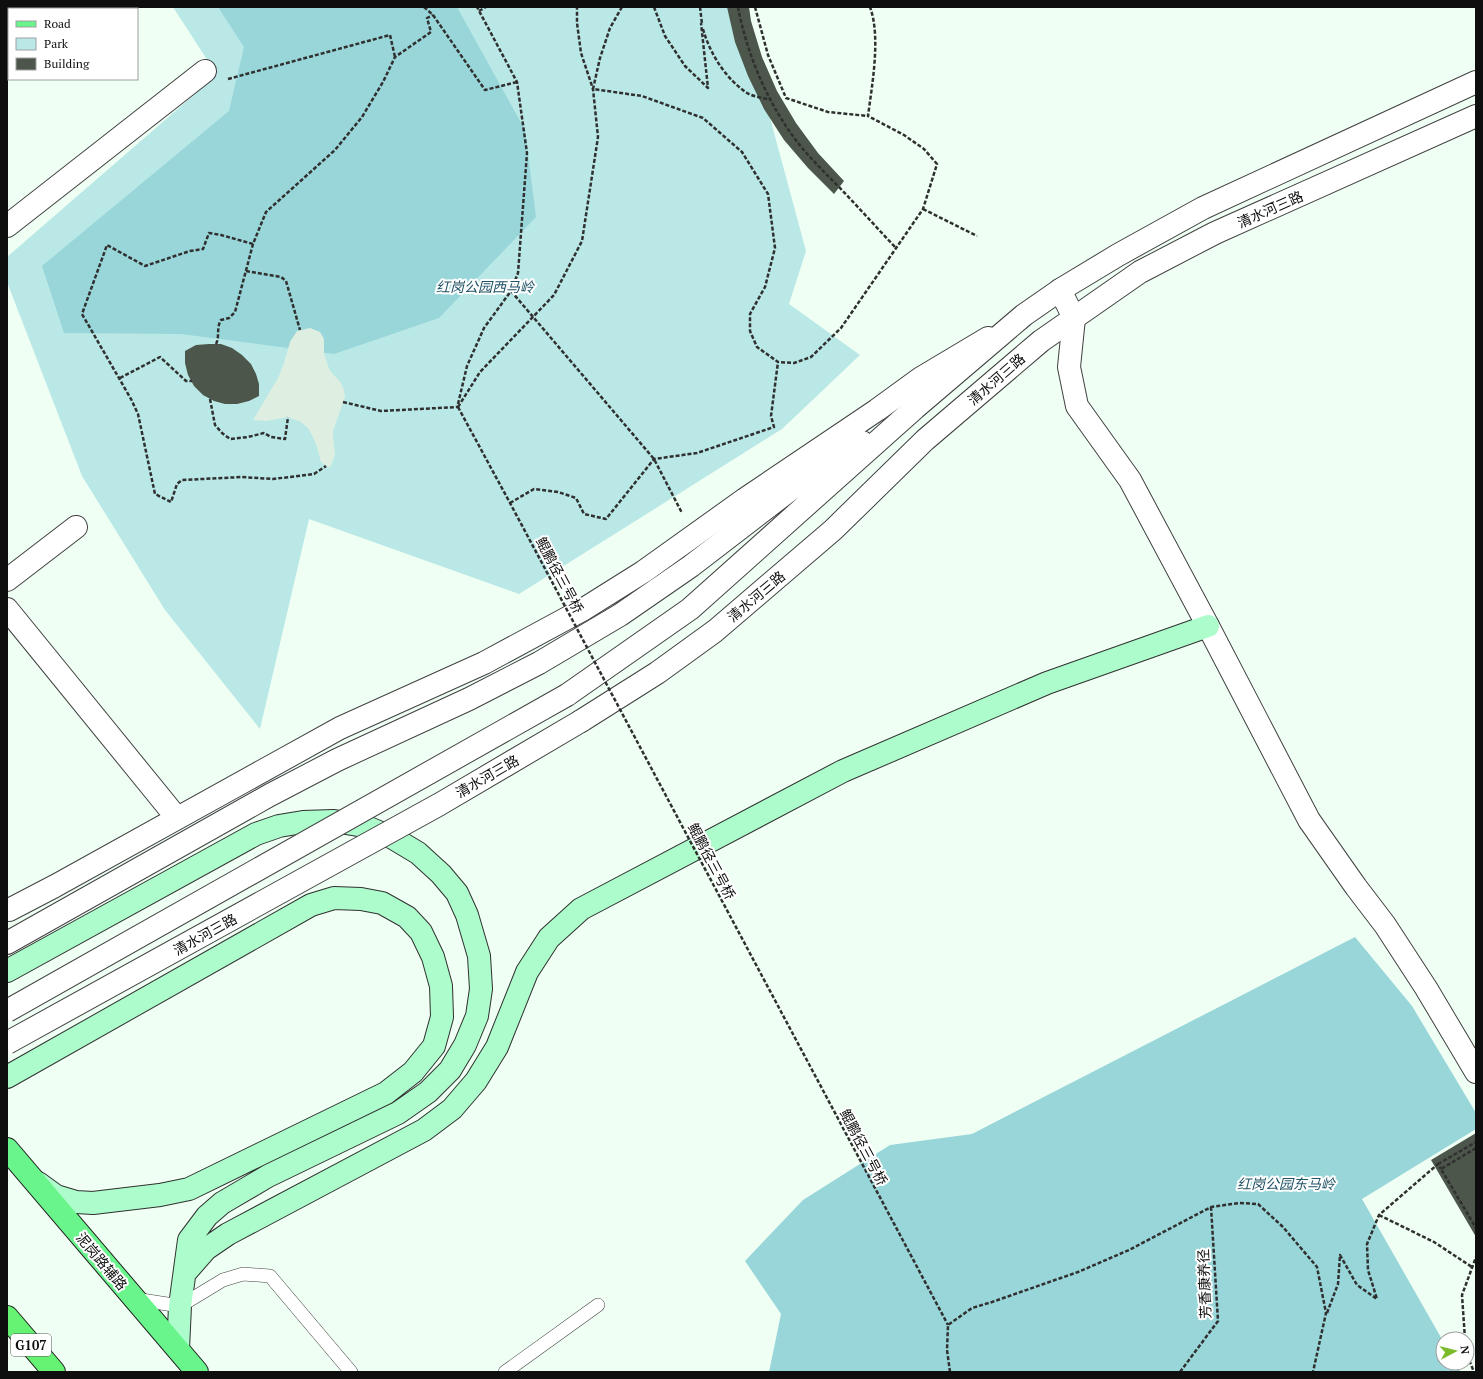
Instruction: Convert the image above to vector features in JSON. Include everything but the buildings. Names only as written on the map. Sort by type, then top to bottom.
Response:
[{"type":"highway","name":"G107","points":[[7,1317],[54,1372]]},
{"type":"main road","points":[[185,1273],[206,1249],[228,1234],[424,1130],[452,1109],[476,1081],[497,1047],[527,972],[548,938],[582,909],[843,771],[1047,682],[1208,626]]},
{"type":"main road","points":[[7,971],[256,834],[279,826],[303,822],[334,821],[364,826],[393,838],[418,854],[441,874],[457,893],[467,915],[479,956],[481,989],[477,1016],[465,1045],[450,1070],[428,1092],[398,1113],[268,1176],[222,1203],[207,1216],[189,1240],[180,1306]]},
{"type":"main road","points":[[7,1077],[311,905],[334,898],[361,899],[382,903],[407,917],[420,932],[433,957],[441,986],[442,1017],[434,1046],[413,1072],[386,1092],[189,1189],[134,1199],[93,1203],[56,1196],[33,1180]]},
{"type":"main road","name":"泥岗路辅路","points":[[7,1149],[197,1372]]},
{"type":"street","points":[[7,226],[202,74]]},
{"type":"street","name":"清水河三路","points":[[7,1011],[567,695],[690,609],[915,408],[1024,315],[1060,290],[1118,255],[1203,208],[1476,82]]},
{"type":"street","name":"清水河三路","points":[[7,1043],[440,804],[581,721],[657,674],[715,631],[833,530],[931,435],[1040,341],[1140,272],[1214,233],[1476,116]]},
{"type":"street","points":[[1060,290],[1074,318],[1069,367],[1077,406],[1130,480],[1309,820],[1356,887],[1385,925],[1426,988],[1476,1072]]},
{"type":"street","points":[[7,910],[55,886],[340,728],[484,663],[584,609],[643,572],[745,499],[877,410],[921,378],[1024,315]]},
{"type":"street","points":[[7,943],[270,795],[337,760],[469,699],[546,660],[620,615],[691,566],[812,473],[915,408]]},
{"type":"street","points":[[7,580],[76,527]]},
{"type":"street","points":[[7,609],[177,818]]},
{"type":"lane","points":[[135,1299],[180,1306],[223,1280],[243,1274],[270,1276],[351,1372]]},
{"type":"lane","points":[[505,1372],[598,1305]]},
{"type":"lane","points":[[178,1349],[180,1306]]},
{"type":"path","points":[[424,7],[433,15],[484,90],[517,82]]},
{"type":"path","points":[[458,407],[467,366],[484,328],[511,291],[518,273],[527,153],[517,82],[477,7]]},
{"type":"path","points":[[479,11],[486,7]]},
{"type":"path","points":[[458,407],[480,372],[554,295],[582,241],[598,137],[593,89],[582,53],[577,23],[578,7]]},
{"type":"path","points":[[593,89],[600,58],[610,28],[622,7]]},
{"type":"path","points":[[654,7],[665,36],[685,66],[708,88],[704,62],[700,7]]},
{"type":"path","points":[[738,7],[750,55],[771,100],[786,126],[818,167],[839,187],[896,248]]},
{"type":"path","points":[[593,89],[642,96],[703,118],[742,152],[768,194],[775,248],[765,287],[750,314],[750,332],[757,347],[778,362],[794,363],[810,357],[841,328],[923,209],[937,164],[924,150],[904,135],[868,116],[828,112],[786,98],[768,55],[755,7]]},
{"type":"path","points":[[868,116],[875,60],[874,18],[870,7]]},
{"type":"path","points":[[216,344],[220,336],[218,325],[221,320],[229,318],[235,312],[253,244],[266,212],[335,150],[362,117],[383,82],[395,56],[431,32],[427,18],[433,15]]},
{"type":"path","points":[[701,23],[716,60],[728,76],[748,94],[771,100]]},
{"type":"path","points":[[202,74],[222,80],[390,35],[395,56]]},
{"type":"path","points":[[923,209],[977,236]]},
{"type":"path","points":[[253,244],[209,233],[203,249],[190,251],[145,266],[108,245],[82,314],[120,378],[138,414],[155,494],[171,502],[177,484],[182,480],[242,477],[273,479],[314,474],[326,466]]},
{"type":"path","points":[[246,271],[281,277],[286,280],[300,330]]},
{"type":"path","points":[[511,291],[654,459],[681,512]]},
{"type":"path","points":[[120,378],[160,357],[186,381],[192,381]]},
{"type":"path","points":[[510,503],[534,489],[558,492],[576,498],[584,514],[606,519],[654,459],[697,453],[774,427],[771,416],[778,362]]},
{"type":"path","points":[[210,399],[215,425],[230,439],[264,434],[271,437],[285,439],[288,417]]},
{"type":"path","points":[[343,402],[382,411],[458,407]]},
{"type":"path","name":"鲲鹏径三号桥","points":[[458,407],[948,1325]]},
{"type":"path","points":[[1313,1372],[1326,1313],[1338,1284],[1340,1255],[1358,1285],[1377,1299],[1368,1270],[1367,1244],[1379,1215],[1438,1164],[1476,1142]]},
{"type":"path","points":[[1440,1169],[1476,1148]]},
{"type":"path","points":[[1438,1164],[1476,1228]]},
{"type":"path","points":[[950,1372],[947,1350],[948,1325],[972,1308],[1078,1272],[1129,1250],[1210,1207],[1239,1203],[1258,1204],[1283,1227],[1318,1267],[1326,1313]]},
{"type":"path","name":"芳香康养径","points":[[1180,1372],[1218,1321],[1210,1207]]},
{"type":"path","points":[[1379,1215],[1434,1242],[1472,1267]]},
{"type":"path","points":[[1464,1331],[1462,1295],[1476,1257]]},
{"type":"green space","name":"红岗公园西马岭","points":[[173,7],[740,7],[806,251],[789,304],[860,355],[782,429],[519,594],[309,519],[260,729],[165,610],[82,476],[7,282],[7,257],[217,75]]},
{"type":"green space","points":[[218,7],[457,7],[525,130],[536,217],[439,318],[334,354],[181,334],[64,333],[42,266],[229,111],[244,47]]},
{"type":"green space","name":"红岗公园东马岭","points":[[1355,937],[1412,1006],[1476,1113],[1476,1129],[1362,1199],[1437,1331],[1435,1331],[1435,1371],[1461,1372],[769,1372],[781,1314],[745,1261],[803,1200],[890,1145],[972,1134]]},
{"type":"shaded area","points":[[310,328],[320,332],[324,339],[324,353],[328,366],[331,372],[341,383],[345,397],[333,431],[335,455],[330,468],[321,462],[312,435],[308,428],[301,422],[288,417],[266,421],[253,420],[278,378],[290,342],[297,331]]}]
